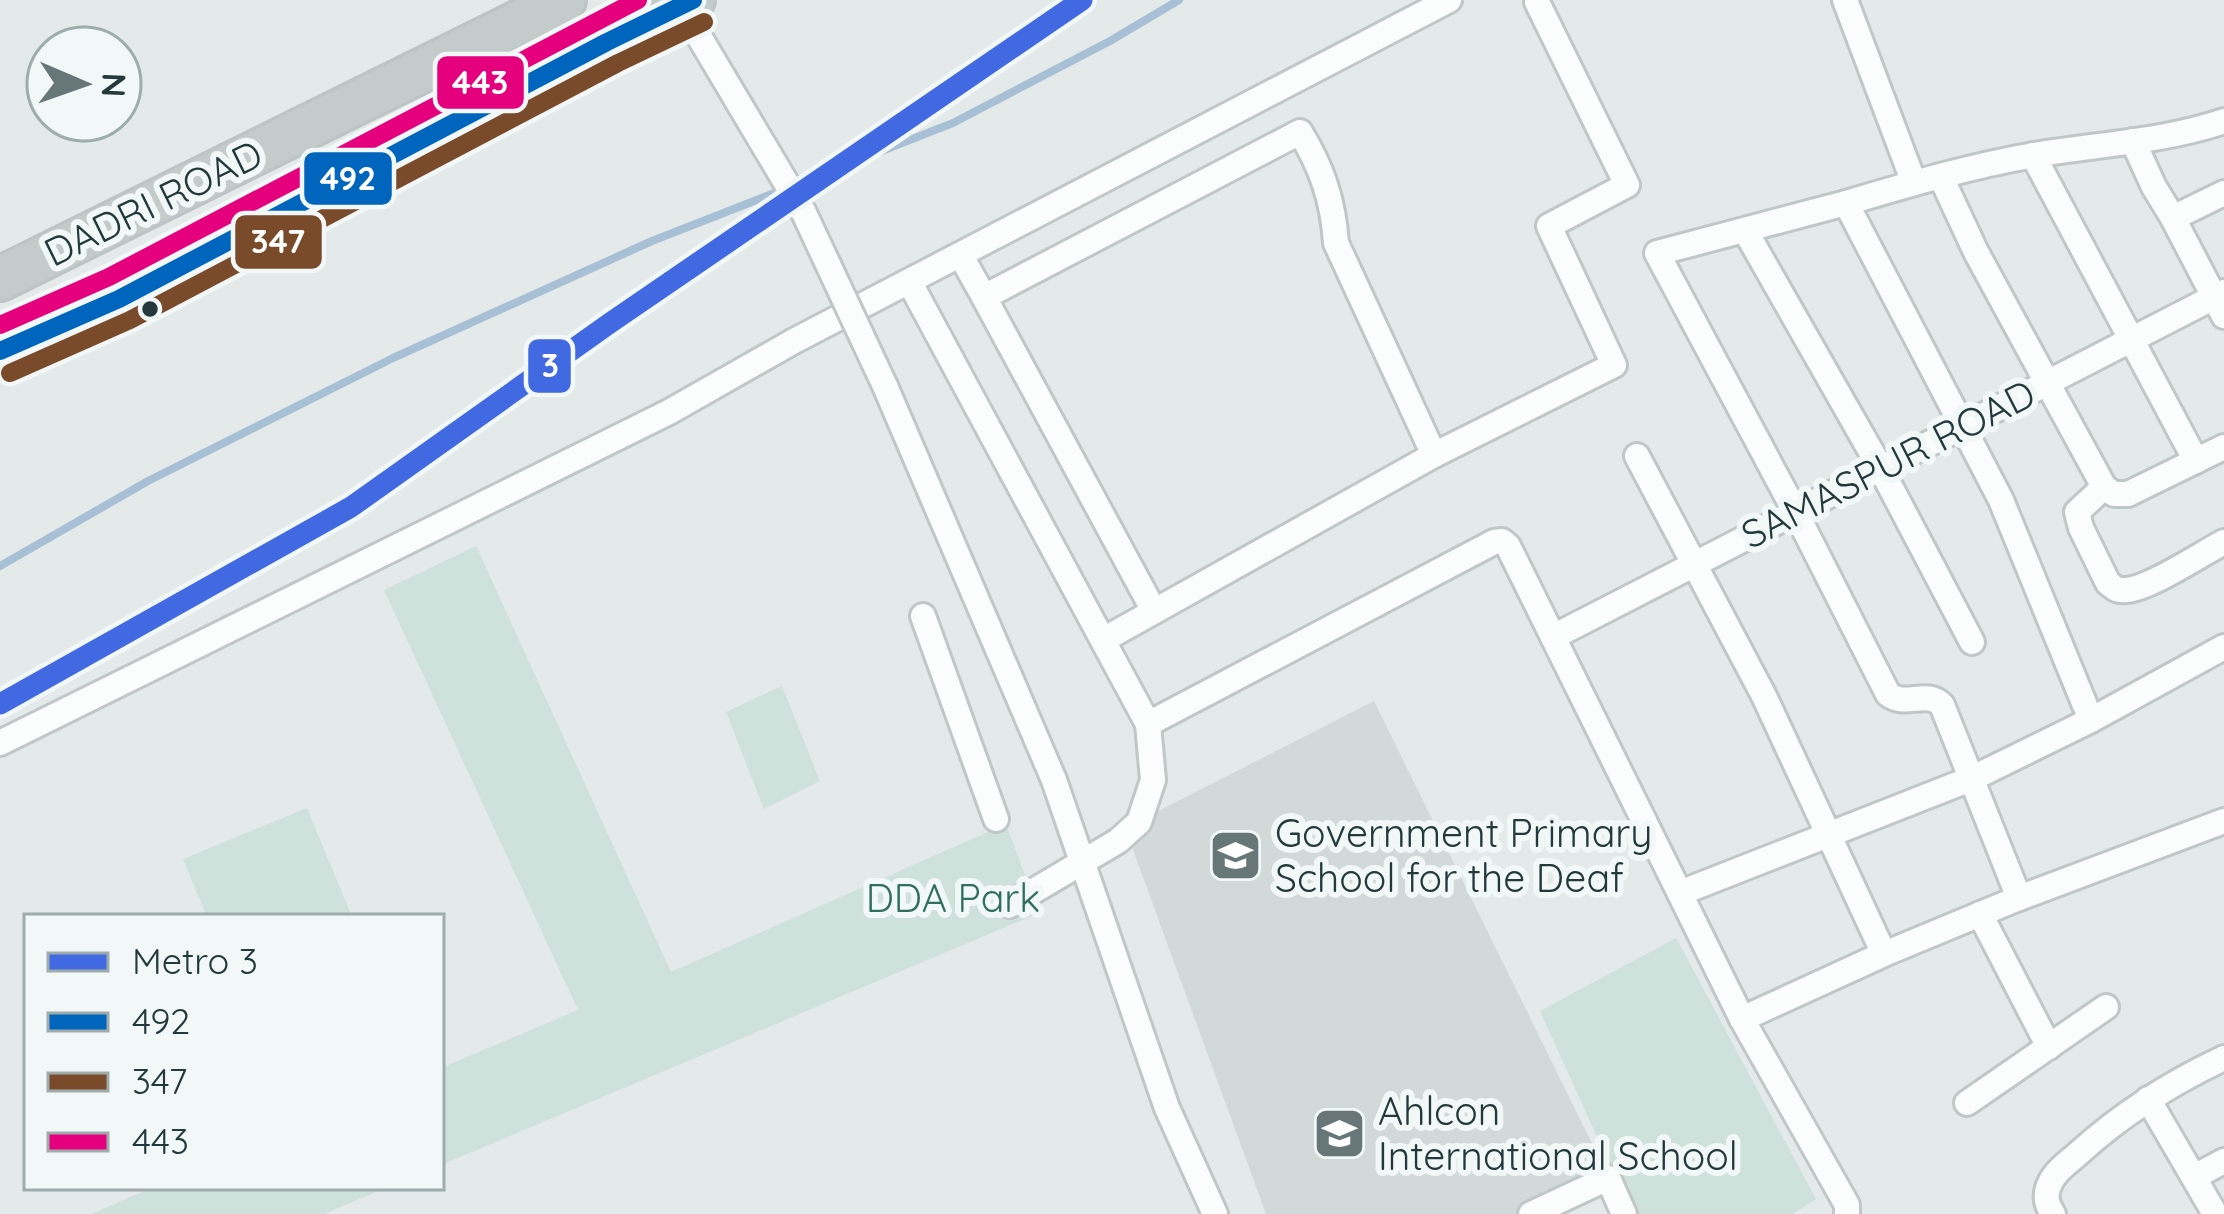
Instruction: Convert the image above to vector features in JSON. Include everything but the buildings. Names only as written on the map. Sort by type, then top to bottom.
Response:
[{"type":"highway","name":"DADRI ROAD","points":[[0,279],[564,0]]},
{"type":"highway","name":"DADRI ROAD","points":[[0,351],[119,299],[687,3]]},
{"type":"street","points":[[0,743],[669,412],[794,341],[1449,0]]},
{"type":"street","points":[[1845,0],[1914,182]]},
{"type":"street","points":[[1103,640],[1434,455],[1614,364],[1549,226],[1627,185],[1537,2]]},
{"type":"street","points":[[687,3],[804,213],[885,386],[1054,780],[1167,1108],[1215,1214]]},
{"type":"street","points":[[2020,898],[1942,705],[1927,697],[1903,701],[1888,694],[1657,253],[1914,182],[2033,155],[2166,137],[2224,121]]},
{"type":"street","points":[[984,297],[1300,132],[1329,191],[1336,243],[1434,455]]},
{"type":"street","points":[[2133,141],[2221,301]]},
{"type":"street","points":[[2033,155],[2196,461]]},
{"type":"street","points":[[1941,177],[1976,252],[2104,487],[2114,494],[2128,494],[2224,447]]},
{"type":"street","points":[[2173,218],[2224,193]]},
{"type":"street","points":[[1846,203],[2010,520],[2091,720]]},
{"type":"street","points":[[1745,232],[1881,469],[1972,642]]},
{"type":"street","points":[[961,256],[1154,611]]},
{"type":"street","points":[[910,283],[1148,724],[1153,780],[1139,822],[1118,841],[1010,905]]},
{"type":"street","name":"SAMASPUR ROAD","points":[[1553,637],[2132,338],[2221,301]]},
{"type":"street","points":[[1637,456],[1764,696],[1884,954]]},
{"type":"street","points":[[2104,487],[2077,512],[2108,583],[2116,589],[2146,584],[2224,542]]},
{"type":"street","points":[[1148,724],[1502,541],[1742,1019],[1847,1205],[1847,1214]]},
{"type":"street","points":[[923,616],[996,819]]},
{"type":"street","points":[[1680,893],[1973,778],[2224,647]]},
{"type":"street","points":[[1742,1019],[1980,914],[2224,821]]},
{"type":"street","points":[[1980,914],[2049,1047]]},
{"type":"street","points":[[1967,1103],[2106,1007]]},
{"type":"street","points":[[2053,1214],[2046,1192],[2055,1174],[2148,1099],[2224,1058]]},
{"type":"street","points":[[2148,1099],[2216,1214]]},
{"type":"street","points":[[2194,1177],[2224,1161]]},
{"type":"street","points":[[1531,1214],[1608,1178],[1624,1214]]},
{"type":"shaded area","points":[[1374,701],[1605,1170],[1519,1214],[1266,1214],[1125,828]]},
{"type":"green space","name":"DDA Park","points":[[476,546],[671,972],[1006,824],[1039,913],[444,1164],[444,1067],[578,1010],[384,590]]},
{"type":"green space","points":[[782,686],[820,781],[764,809],[726,712]]},
{"type":"green space","points":[[307,808],[351,914],[206,914],[183,859]]},
{"type":"green space","points":[[1676,938],[1816,1199],[1793,1214],[1632,1214],[1540,1011]]},
{"type":"green space","points":[[147,1190],[381,1190],[324,1214],[91,1214]]},
{"type":"waterway","points":[[0,566],[148,481],[393,358],[652,241],[953,123],[1179,0]]},
{"type":"metro line","name":"3","points":[[0,704],[351,507],[1082,0]]},
{"type":"transit line","name":"443","points":[[0,325],[109,277],[638,0]]},
{"type":"transit line","name":"492","points":[[0,351],[119,299],[693,0]]},
{"type":"transit line","name":"347","points":[[10,373],[130,320],[704,22]]},
{"type":"place","name":"Government Primary School for the Deaf","points":[[1236,855]]},
{"type":"place","name":"Ahlcon International School","points":[[1339,1133]]}]
